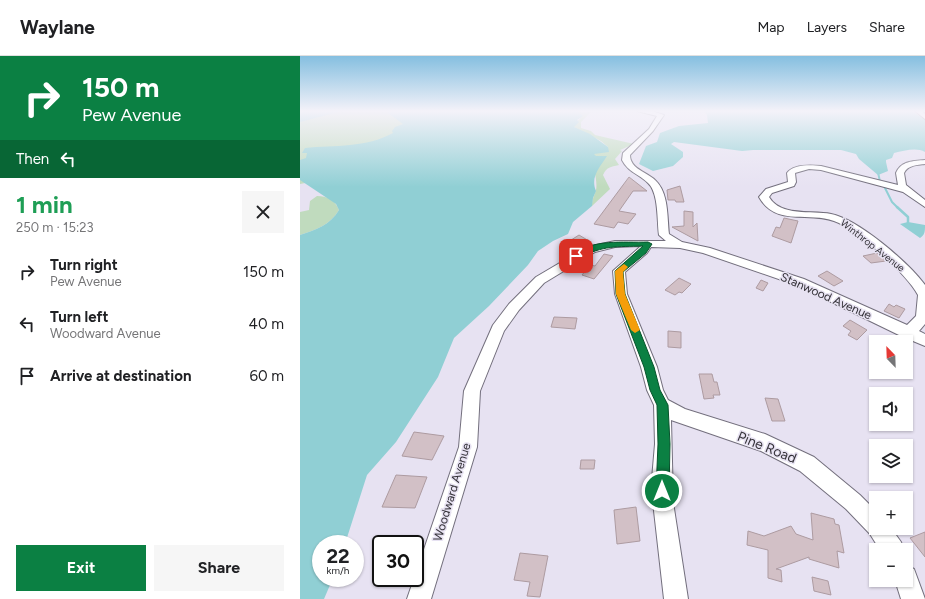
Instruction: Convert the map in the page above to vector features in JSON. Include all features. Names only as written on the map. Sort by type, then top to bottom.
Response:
[{"type":"street","points":[[645,136],[642,141],[626,155],[625,160],[628,166],[650,180],[655,186],[661,208],[664,235],[648,244],[644,251],[619,271],[621,294],[649,367],[655,390],[662,405],[664,444],[662,479],[663,502],[676,599]]},
{"type":"street","points":[[925,162],[907,165],[900,170],[900,180],[905,190],[925,204]]},
{"type":"street","name":"Winthrop Avenue","points":[[905,190],[821,168],[808,167],[793,170],[791,173],[792,182],[790,184],[769,191],[764,197],[766,202],[777,210],[795,214],[824,215],[839,218],[872,242],[910,275],[919,285],[925,296],[922,308],[923,314],[918,324],[906,332]]},
{"type":"street","name":"Stanwood Avenue","points":[[664,235],[680,245]]},
{"type":"street","name":"Stanwood Avenue","points":[[648,244],[680,245],[706,250],[800,282],[925,340]]},
{"type":"street","name":"Woodward Avenue","points":[[419,599],[468,447],[472,391],[498,329],[514,307],[540,280],[576,256],[591,248],[603,245],[648,244]]},
{"type":"street","name":"Pine Road","points":[[662,405],[681,416],[765,443],[807,464],[854,502],[869,518]]},
{"type":"street","points":[[909,587],[913,599]]},
{"type":"shaded area","points":[[300,136],[390,136],[316,181],[300,184]]},
{"type":"shaded area","points":[[386,136],[593,136],[608,147],[609,152],[594,154],[596,156],[607,156],[595,177],[594,186],[596,191],[592,206],[573,222],[568,234],[553,241],[538,251],[528,265],[489,306],[454,338],[438,377],[396,442],[367,475],[348,535],[312,535],[312,587],[329,587],[324,599],[300,599],[300,235],[317,229],[327,223],[339,210],[336,204],[300,180],[300,160],[306,158],[307,153],[302,153],[305,148],[361,144]]},
{"type":"shaded area","points":[[592,136],[601,136],[634,144],[620,150],[622,151],[615,159],[619,165],[613,166],[604,172],[603,175],[610,189],[592,206],[596,190],[596,182],[590,155],[608,147]]},
{"type":"shaded area","points":[[659,136],[925,136],[925,152],[918,150],[906,150],[894,153],[892,158],[886,160],[888,171],[878,175],[859,159],[856,154],[841,150],[742,151],[674,142],[671,144],[683,152],[683,157],[673,166],[653,171],[639,164],[646,146],[657,142]]},
{"type":"shaded area","points":[[317,196],[330,199],[339,210],[327,223],[317,229],[300,235],[300,212],[309,210],[310,201]]},
{"type":"shaded area","points":[[908,222],[925,225],[922,237],[920,238],[900,224]]},
{"type":"building","points":[[629,177],[647,191],[633,191],[619,211],[636,214],[628,224],[618,222],[614,228],[594,224]]},
{"type":"building","points":[[680,186],[684,202],[668,200],[667,190]]},
{"type":"building","points":[[684,211],[693,212],[693,227],[697,223],[698,241],[672,227],[684,226]]},
{"type":"building","points":[[784,218],[798,221],[791,243],[772,236],[776,227],[780,228]]},
{"type":"building","points":[[579,235],[589,241],[578,247],[568,242]]},
{"type":"building","points":[[877,253],[886,261],[871,263],[863,256]]},
{"type":"building","points":[[604,254],[613,256],[594,279],[582,275],[590,265],[595,266]]},
{"type":"building","points":[[827,271],[843,281],[834,286],[818,276]]},
{"type":"building","points":[[679,278],[691,284],[682,293],[679,292],[675,295],[665,290]]},
{"type":"building","points":[[761,280],[768,283],[763,291],[756,288]]},
{"type":"building","points":[[889,304],[894,307],[896,305],[905,309],[899,318],[884,311]]},
{"type":"building","points":[[554,317],[577,318],[575,329],[551,327]]},
{"type":"building","points":[[850,320],[867,330],[857,340],[848,335],[851,331],[843,326]]},
{"type":"building","points":[[668,331],[681,332],[681,348],[668,347]]},
{"type":"building","points":[[699,374],[712,374],[714,382],[717,382],[720,395],[713,395],[714,398],[704,399]]},
{"type":"building","points":[[765,398],[778,399],[785,421],[772,421]]},
{"type":"building","points":[[414,432],[444,436],[432,460],[402,456]]},
{"type":"building","points":[[581,460],[595,460],[594,469],[580,469]]},
{"type":"building","points":[[396,475],[427,477],[415,508],[382,507]]},
{"type":"building","points":[[636,507],[640,541],[617,544],[614,510]]},
{"type":"building","points":[[811,513],[834,519],[835,524],[839,525],[844,553],[837,551],[839,568],[809,559],[809,557],[776,569],[781,570],[782,582],[768,578],[768,550],[747,545],[748,531],[764,536],[791,526],[796,534],[813,540]]},
{"type":"building","points":[[925,532],[925,557],[910,538]]},
{"type":"building","points":[[520,553],[548,556],[540,597],[527,596],[530,582],[514,580]]},
{"type":"building","points":[[812,577],[828,581],[831,595],[814,591]]},
{"type":"waterway","points":[[878,172],[880,182]]},
{"type":"waterway","points":[[884,186],[892,202],[897,207]]},
{"type":"waterway","points":[[897,207],[908,217],[908,224]]},
{"type":"slow traffic","points":[[624,267],[619,271],[621,294],[635,330]]},
{"type":"route","points":[[576,256],[591,248],[603,245],[638,243],[648,244],[644,251],[637,255],[619,271],[621,294],[649,367],[655,390],[662,405],[664,444],[662,491]]}]
